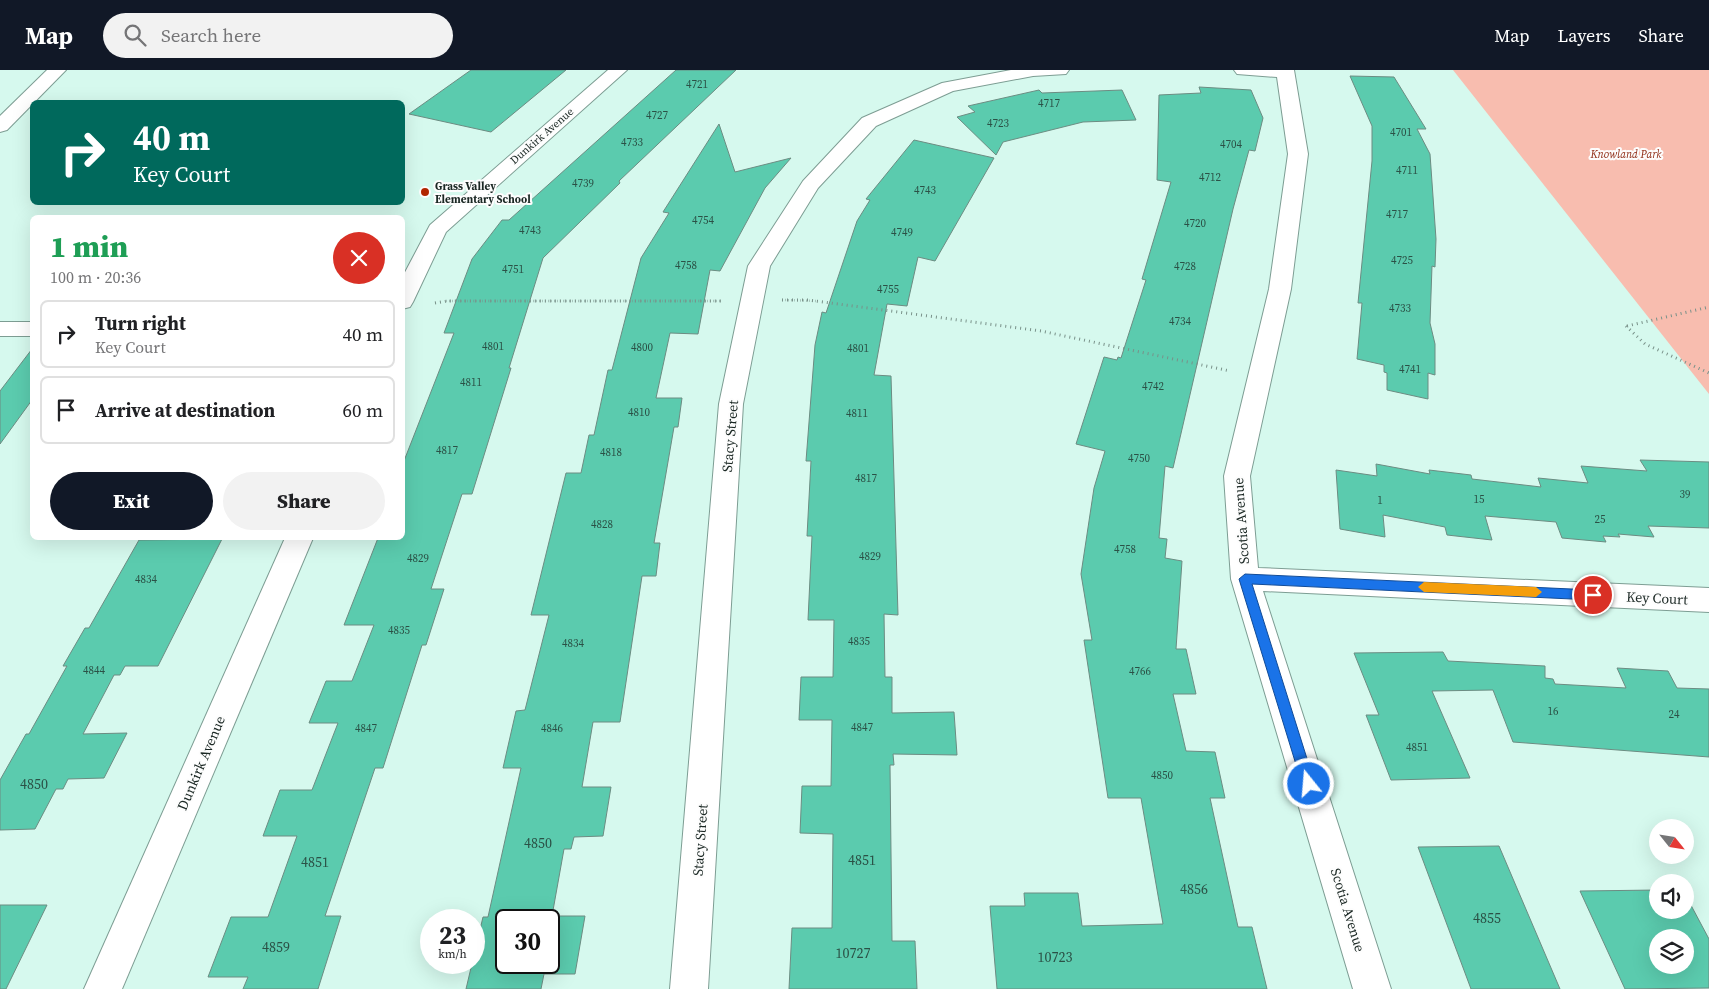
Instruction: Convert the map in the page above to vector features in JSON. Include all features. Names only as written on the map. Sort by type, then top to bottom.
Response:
[{"type":"street","points":[[0,126],[57,70]]},
{"type":"street","name":"Dunkirk Avenue","points":[[405,296],[437,229],[618,70]]},
{"type":"street","name":"Stacy Street","points":[[689,989],[732,404],[759,266],[810,185],[869,122],[948,87],[1033,71],[1060,70]]},
{"type":"street","points":[[1243,70],[1285,71]]},
{"type":"street","name":"Scotia Avenue","points":[[1285,71],[1298,154],[1280,289],[1236,476],[1245,579],[1372,989]]},
{"type":"street","points":[[0,329],[30,329]]},
{"type":"street","name":"Dunkirk Avenue","points":[[103,989],[298,540]]},
{"type":"street","name":"Key Court","points":[[1245,579],[1709,600]]},
{"type":"path","points":[[432,304],[447,301],[604,301]]},
{"type":"path","points":[[1709,307],[1626,326],[1645,344],[1709,373]]},
{"type":"path","points":[[920,315],[1041,331],[1233,372]]},
{"type":"green space","name":"Knowland Park","points":[[1453,70],[1709,70],[1709,394]]},
{"type":"building","points":[[471,70],[566,70],[491,132],[409,114]]},
{"type":"building","points":[[676,70],[736,70],[619,181],[620,183],[543,258],[472,494],[462,494],[431,589],[444,589],[426,645],[422,645],[383,768],[375,768],[325,916],[341,916],[318,989],[243,989],[248,977],[208,977],[231,917],[268,917],[297,836],[263,836],[280,790],[312,790],[338,723],[309,723],[326,681],[352,681],[374,625],[344,625],[377,540],[405,540],[405,458],[454,333],[444,333],[472,259],[502,220],[509,220]]},
{"type":"building","points":[[1350,76],[1394,77],[1426,129],[1417,129],[1430,154],[1436,239],[1435,267],[1432,266],[1430,323],[1435,344],[1435,375],[1428,373],[1428,399],[1387,390],[1387,373],[1384,372],[1384,365],[1357,359],[1362,303],[1358,303],[1372,161],[1372,126]]},
{"type":"building","points":[[1199,87],[1251,90],[1263,118],[1255,151],[1249,150],[1233,209],[1173,468],[1165,466],[1159,538],[1167,539],[1165,558],[1182,561],[1176,649],[1186,649],[1196,694],[1173,694],[1186,751],[1215,752],[1225,798],[1210,798],[1238,927],[1252,927],[1267,989],[997,989],[990,906],[1025,906],[1024,893],[1078,893],[1082,926],[1163,924],[1141,798],[1108,798],[1084,640],[1092,640],[1081,574],[1094,488],[1105,451],[1076,444],[1104,357],[1117,360],[1118,357],[1121,358],[1146,280],[1142,279],[1171,182],[1157,180],[1159,95],[1201,93]]},
{"type":"building","points":[[1039,90],[1042,93],[1122,90],[1136,120],[1083,122],[1003,142],[996,155],[957,117],[975,112],[968,106]]},
{"type":"building","points":[[719,124],[735,172],[791,158],[765,188],[720,271],[710,270],[698,334],[670,333],[656,398],[682,398],[678,427],[674,427],[654,543],[660,543],[656,576],[642,576],[620,722],[593,722],[582,787],[611,787],[603,836],[574,837],[571,849],[564,849],[553,909],[495,909],[495,974],[544,974],[541,989],[466,989],[470,974],[485,974],[485,917],[488,917],[521,768],[503,768],[516,711],[525,710],[549,615],[531,615],[566,473],[581,473],[589,435],[594,435],[608,370],[612,370],[641,258],[669,213],[663,212]]},
{"type":"building","points":[[914,140],[994,158],[935,261],[918,257],[907,306],[887,304],[874,375],[891,376],[898,615],[884,614],[885,677],[892,677],[892,713],[954,712],[957,755],[893,754],[894,765],[890,765],[892,941],[915,941],[917,989],[789,989],[792,928],[832,928],[833,834],[800,833],[802,786],[831,786],[832,720],[799,720],[801,677],[833,677],[834,620],[808,620],[812,536],[807,536],[811,461],[806,461],[815,345],[822,312],[826,313],[857,221],[870,200],[866,199]]},
{"type":"building","points":[[30,352],[30,403],[0,444],[0,391]]},
{"type":"building","points":[[1640,460],[1709,462],[1709,528],[1648,526],[1654,537],[1618,534],[1620,537],[1603,536],[1606,542],[1562,538],[1556,522],[1485,516],[1492,540],[1447,535],[1445,527],[1383,515],[1385,537],[1340,529],[1336,470],[1377,476],[1376,464],[1430,474],[1429,470],[1471,475],[1472,479],[1541,487],[1538,478],[1588,483],[1581,466],[1647,471]]},
{"type":"building","points":[[139,540],[221,540],[158,666],[125,666],[120,675],[114,675],[83,734],[127,733],[104,778],[68,779],[63,789],[56,789],[35,829],[0,830],[0,780],[26,734],[29,734],[67,666],[63,666],[85,628],[89,628]]},
{"type":"building","points":[[1443,652],[1448,661],[1545,666],[1545,678],[1553,679],[1555,684],[1626,688],[1617,668],[1668,671],[1677,688],[1709,689],[1709,757],[1513,742],[1493,690],[1432,691],[1470,778],[1391,780],[1366,715],[1379,715],[1354,653]]},
{"type":"building","points":[[1499,846],[1560,989],[1471,989],[1418,847]]},
{"type":"building","points":[[1649,890],[1649,919],[1694,919],[1694,911],[1709,939],[1709,988],[1625,989],[1580,891]]},
{"type":"building","points":[[0,905],[47,905],[6,989],[0,989]]},
{"type":"building","points":[[560,916],[585,916],[575,974],[560,974]]},
{"type":"slow traffic","points":[[1424,587],[1536,592]]},
{"type":"place","name":"Grass Valley Elementary School","points":[[425,192]]},
{"type":"route","points":[[1309,784],[1245,579],[1593,595]]}]
